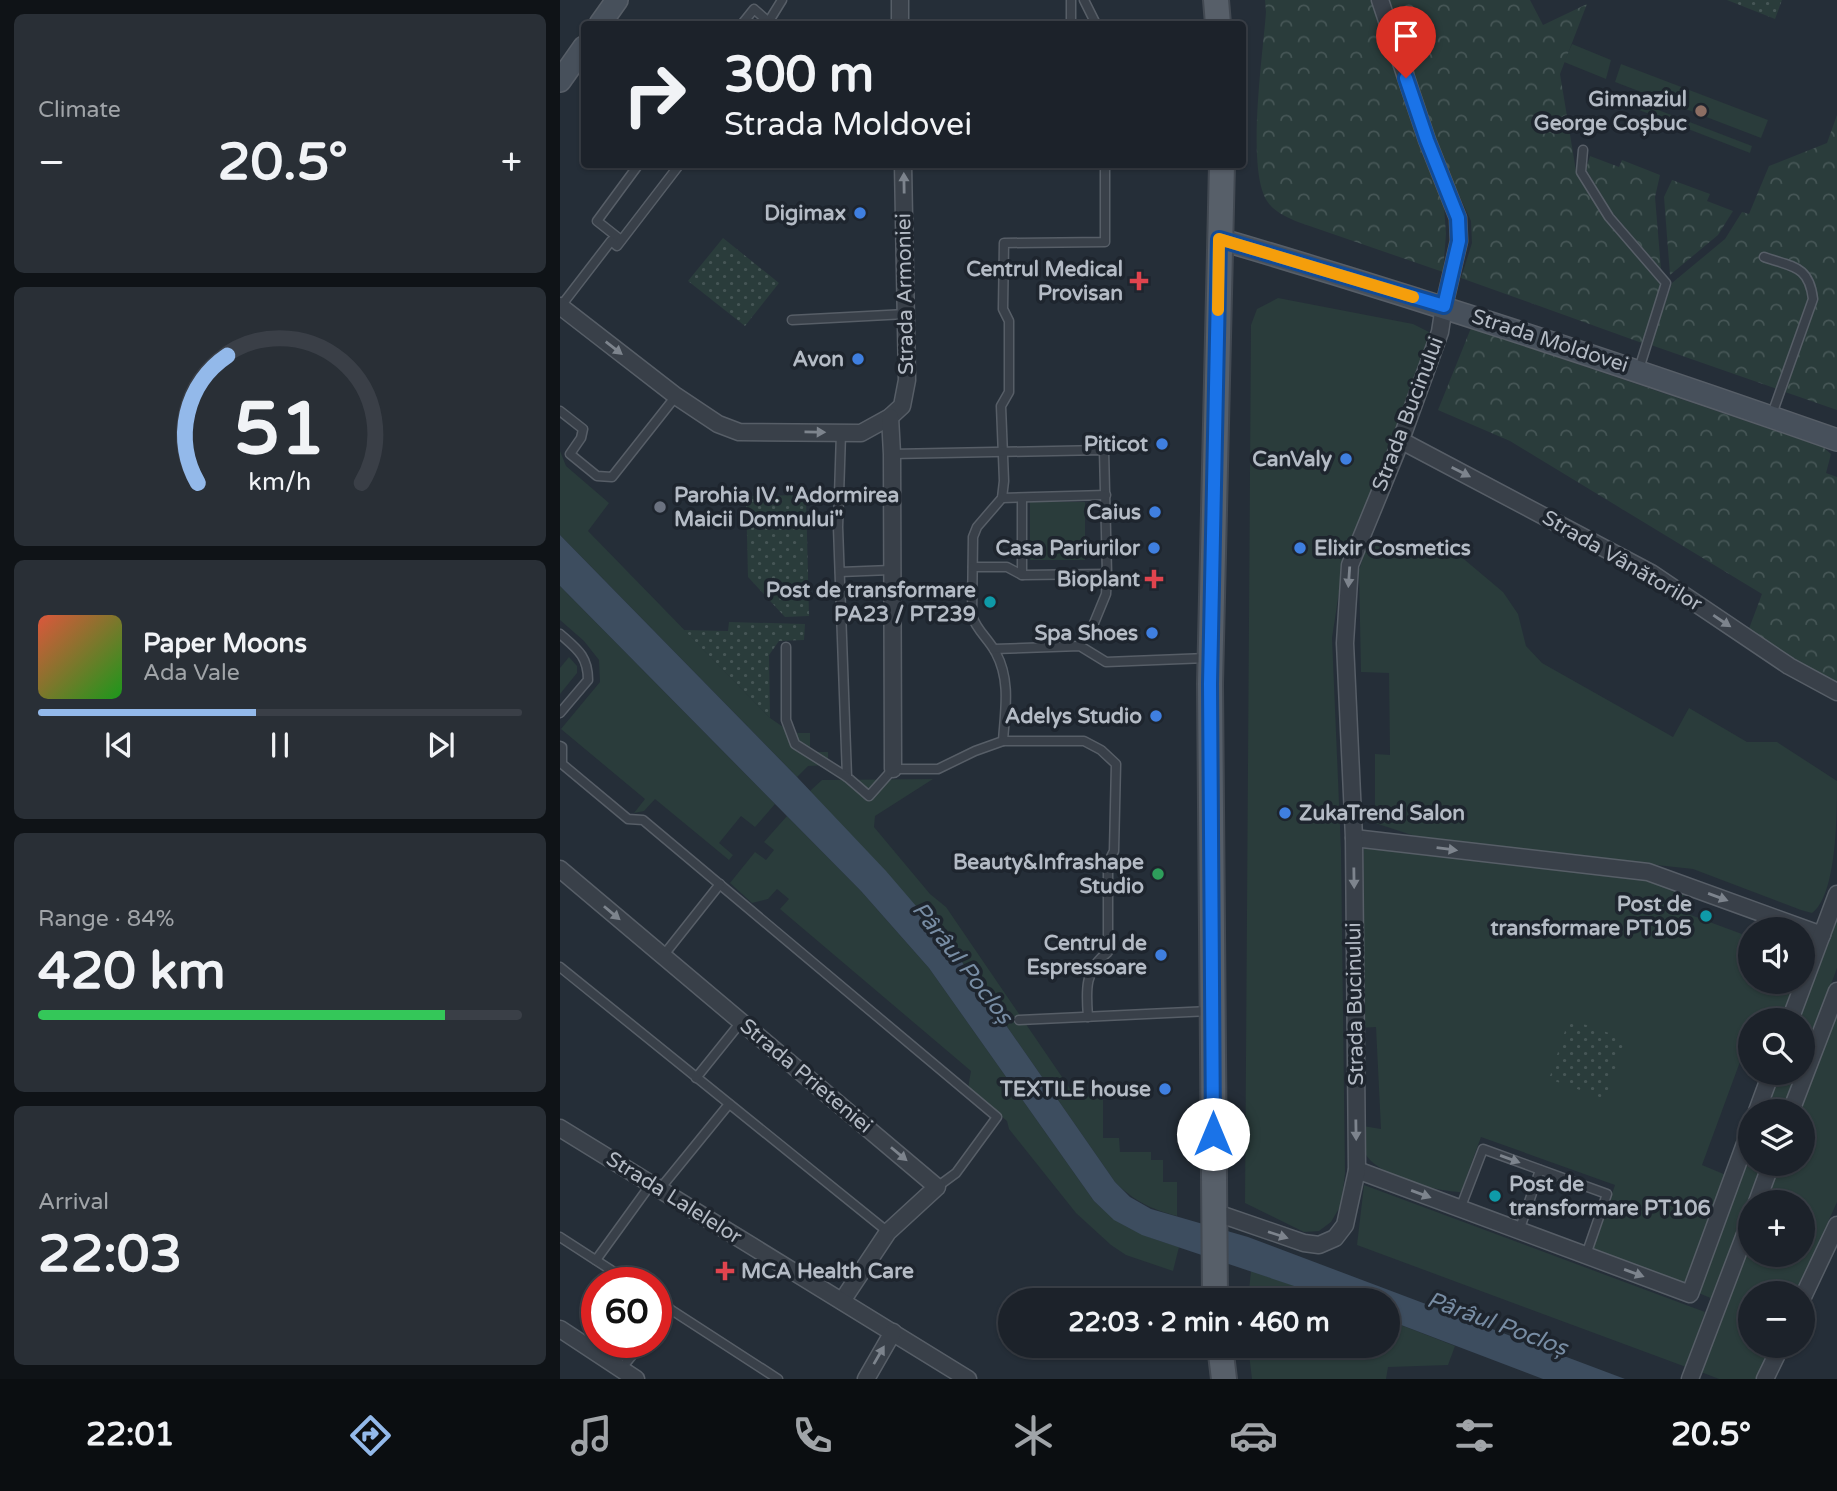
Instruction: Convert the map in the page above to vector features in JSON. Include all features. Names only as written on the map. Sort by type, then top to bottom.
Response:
[{"type":"main road","points":[[1216,0],[1218,21]]},
{"type":"main road","points":[[1215,1288],[1210,658],[1222,168]]},
{"type":"main road","points":[[1221,1358],[1224,1379]]},
{"type":"street","points":[[602,21],[617,0]]},
{"type":"street","points":[[900,0],[900,21]]},
{"type":"street","name":"Strada Bucinului","points":[[1214,1212],[1304,1243],[1319,1245],[1335,1238],[1345,1225],[1357,1170],[1354,838],[1345,643],[1350,565],[1440,332],[1459,241],[1458,218],[1427,140],[1380,0]]},
{"type":"street","points":[[560,82],[581,51]]},
{"type":"street","name":"Strada Armoniei","points":[[890,417],[902,406],[907,380],[903,168]]},
{"type":"street","name":"Strada Moldovei","points":[[1219,239],[1444,306],[1837,440]]},
{"type":"street","points":[[560,306],[676,396],[718,424],[738,432],[861,433],[890,417],[893,769]]},
{"type":"street","name":"Strada Vânătorilor","points":[[1400,440],[1651,573],[1789,666],[1837,692]]},
{"type":"street","points":[[1354,838],[1648,872],[1822,935]]},
{"type":"street","name":"Strada Prieteniei","points":[[560,869],[937,1187]]},
{"type":"street","points":[[1795,1008],[1837,894]]},
{"type":"street","points":[[1796,1099],[1837,991]]},
{"type":"street","name":"Strada Lalelelor","points":[[560,1128],[968,1379]]},
{"type":"street","points":[[1357,1170],[1690,1294],[1738,1163]]},
{"type":"street","points":[[842,1301],[888,1231],[937,1187]]},
{"type":"street","points":[[1811,1281],[1837,1225]]},
{"type":"street","points":[[1690,1379],[1738,1253]]},
{"type":"street","points":[[560,1329],[636,1379]]},
{"type":"street","points":[[866,1379],[893,1332]]},
{"type":"street","points":[[1765,1379],[1775,1358]]},
{"type":"lane","points":[[771,21],[782,0]]},
{"type":"lane","points":[[1071,0],[1071,21]]},
{"type":"lane","points":[[1084,0],[1094,21]]},
{"type":"lane","points":[[744,21],[754,9],[768,21]]},
{"type":"lane","points":[[1583,150],[1581,172],[1609,217],[1667,283],[1638,371]]},
{"type":"lane","points":[[621,240],[597,221],[636,168]]},
{"type":"lane","points":[[560,306],[611,241],[617,246],[677,168]]},
{"type":"lane","points":[[1003,741],[1006,692],[1004,669],[994,649],[976,627],[972,616],[973,537],[976,527],[1002,498],[1004,481],[1001,406],[1009,392],[1009,321],[1003,309],[1004,243],[1105,242],[1105,168]]},
{"type":"lane","points":[[1764,257],[1802,271],[1811,284],[1813,299],[1771,416]]},
{"type":"lane","points":[[792,320],[906,314]]},
{"type":"lane","points":[[560,411],[583,429],[581,438],[570,454],[597,476],[612,477],[676,396]]},
{"type":"lane","points":[[841,433],[838,527],[847,776]]},
{"type":"lane","points":[[892,454],[1104,450],[1106,594],[1092,628]]},
{"type":"lane","points":[[1002,498],[1106,495]]},
{"type":"lane","points":[[1022,498],[1022,575]]},
{"type":"lane","points":[[973,567],[1007,566],[1022,575],[1107,574]]},
{"type":"lane","points":[[839,572],[891,570]]},
{"type":"lane","points":[[560,634],[577,648],[588,663],[588,680],[560,713]]},
{"type":"lane","points":[[994,649],[1080,646],[1105,662],[1210,658]]},
{"type":"lane","points":[[786,647],[786,720],[795,744],[847,776],[869,796],[893,769],[938,769],[1003,741],[1084,741],[1101,750],[1116,764],[1114,851],[1108,863],[1108,952],[1098,960],[1086,985],[1088,1017]]},
{"type":"lane","points":[[560,746],[562,764],[628,819],[643,820],[998,1117],[956,1173],[937,1187]]},
{"type":"lane","points":[[662,956],[720,884]]},
{"type":"lane","points":[[560,967],[888,1231]]},
{"type":"lane","points":[[1019,1020],[1213,1011]]},
{"type":"lane","points":[[696,1078],[741,1022]]},
{"type":"lane","points":[[596,1260],[655,1187],[729,1104]]},
{"type":"lane","points":[[1460,1209],[1483,1149],[1607,1194],[1586,1255]]},
{"type":"lane","points":[[1519,1231],[1540,1170]]},
{"type":"lane","points":[[560,1237],[607,1267]]},
{"type":"lane","points":[[672,1310],[778,1379]]},
{"type":"lane","points":[[621,1369],[630,1358]]},
{"type":"green space","points":[[1265,0],[1371,0],[1419,143],[1444,206],[1446,234],[1443,272],[1298,222],[1277,211],[1267,201],[1261,185],[1257,138]]},
{"type":"green space","points":[[1388,0],[1530,0],[1543,25],[1587,4],[1560,74],[1576,171],[1607,222],[1661,285],[1642,343],[1461,278],[1472,243],[1471,221],[1436,144]]},
{"type":"green space","points":[[1727,0],[1782,0],[1775,19]]},
{"type":"green space","points":[[1572,44],[1611,60],[1606,79],[1564,62]]},
{"type":"green space","points":[[1621,64],[1768,120],[1761,138],[1615,82]]},
{"type":"green space","points":[[1622,96],[1752,146],[1750,153],[1621,103]]},
{"type":"green space","points":[[1837,115],[1837,410],[1651,345],[1672,283],[1725,239],[1742,212],[1749,214],[1769,166],[1827,143]]},
{"type":"green space","points":[[1590,156],[1619,167],[1622,160],[1660,175],[1655,197],[1661,269],[1611,211],[1586,169]]},
{"type":"green space","points":[[1672,180],[1710,194],[1707,201],[1733,211],[1718,235],[1670,275],[1664,197]]},
{"type":"green space","points":[[723,238],[779,283],[745,326],[688,281]]},
{"type":"green space","points":[[1278,298],[1413,324],[1429,332],[1427,348],[1342,572],[1332,638],[1341,850],[1345,1174],[1341,1205],[1331,1222],[1319,1231],[1304,1232],[1245,1203],[1251,325],[1257,309]]},
{"type":"green space","points":[[1471,328],[1823,447],[1831,454],[1826,473],[1837,477],[1837,684],[1747,634],[1762,594],[1510,441],[1438,410]]},
{"type":"green space","points":[[560,451],[566,466],[609,503],[588,531],[770,718],[792,733],[810,733],[810,752],[828,752],[828,765],[808,766],[797,777],[560,535]]},
{"type":"green space","points":[[806,495],[809,616],[785,617],[748,577],[746,496]]},
{"type":"green space","points":[[1030,502],[1085,502],[1085,560],[1030,560]]},
{"type":"green space","points":[[1423,541],[1459,555],[1503,592],[1518,614],[1526,646],[1542,663],[1673,737],[1689,708],[1747,742],[1777,742],[1837,781],[1836,833],[1831,872],[1820,904],[1812,913],[1693,869],[1427,840],[1375,823],[1375,754],[1390,755],[1389,673],[1361,672],[1359,570],[1368,542],[1417,559]]},
{"type":"green space","points":[[560,586],[775,804],[755,827],[741,816],[719,843],[733,855],[729,860],[655,799],[644,811],[634,813],[645,799],[561,729],[600,682],[599,660],[584,641],[560,620]]},
{"type":"green space","points":[[729,622],[805,624],[804,640],[779,641],[769,655],[770,718],[684,630],[728,631]]},
{"type":"green space","points":[[569,657],[577,666],[577,673],[560,694],[560,668]]},
{"type":"green space","points":[[933,779],[875,816],[874,827],[930,894],[946,907],[1075,1096],[1103,1097],[1103,1138],[1119,1138],[1120,1152],[1151,1152],[1151,1160],[1163,1160],[1163,1182],[1177,1182],[1177,1216],[1143,1204],[1115,1182],[953,949],[810,791],[822,780]]},
{"type":"green space","points":[[787,816],[861,891],[929,968],[1094,1201],[1133,1230],[1179,1247],[1173,1271],[1126,1255],[1076,1213],[1009,1129],[1007,1121],[968,1088],[971,1071],[780,909],[789,899],[777,889],[768,899],[752,903],[730,883],[755,852],[766,860],[774,850],[764,842]]},
{"type":"green space","points":[[1364,846],[1647,878],[1685,891],[1680,911],[1738,933],[1738,994],[1792,994],[1786,1008],[1738,1008],[1738,1067],[1702,1165],[1726,1175],[1684,1284],[1593,1250],[1615,1185],[1481,1137],[1461,1192],[1408,1181],[1371,1161],[1365,1153],[1363,1126],[1381,1129],[1376,1027],[1360,1028]]},
{"type":"green space","points":[[1837,919],[1837,968],[1815,1028],[1815,1008],[1804,1008],[1809,994],[1815,994],[1815,977]]},
{"type":"green space","points":[[1837,1015],[1837,1202],[1815,1251],[1815,1190],[1770,1190],[1776,1176],[1815,1176],[1815,1099],[1805,1099],[1810,1085],[1815,1085],[1815,1072]]},
{"type":"green space","points":[[1569,1019],[1626,1039],[1605,1099],[1549,1079]]},
{"type":"green space","points":[[1774,1085],[1793,1085],[1788,1099],[1769,1099]]},
{"type":"green space","points":[[1740,1176],[1759,1176],[1753,1190],[1738,1190],[1738,1232],[1713,1299],[1696,1292]]},
{"type":"green space","points":[[1364,1185],[1705,1312],[1686,1367],[1357,1245]]},
{"type":"green space","points":[[1741,1267],[1808,1267],[1801,1281],[1738,1281],[1738,1358],[1768,1358],[1758,1379],[1719,1379],[1701,1372]]},
{"type":"green space","points":[[1251,1271],[1301,1288],[1249,1288]]},
{"type":"green space","points":[[1400,1325],[1455,1346],[1448,1365],[1388,1367],[1386,1379],[1252,1379],[1249,1358],[1400,1358]]},
{"type":"water","name":"Pârâul Pocloș","points":[[560,535],[886,871],[953,949],[1115,1182],[1130,1197],[1151,1209],[1248,1237],[1383,1288],[1300,1288],[1142,1235],[1114,1220],[1094,1201],[929,968],[861,891],[560,586]]},
{"type":"water","name":"Pârâul Pocloș","points":[[1400,1294],[1625,1379],[1543,1379],[1400,1325]]},
{"type":"slow traffic","points":[[1218,310],[1219,239],[1413,297]]},
{"type":"place","name":"Gimnaziul George Coșbuc","points":[[1701,111]]},
{"type":"place","name":"Digimax","points":[[860,213]]},
{"type":"place","name":"Centrul Medical Provisan","points":[[1139,281]]},
{"type":"place","name":"Avon","points":[[858,359]]},
{"type":"place","name":"Piticot","points":[[1162,444]]},
{"type":"place","name":"CanValy","points":[[1346,459]]},
{"type":"place","name":"Parohia IV. \"Adormirea Maicii Domnului\"","points":[[660,507]]},
{"type":"place","name":"Caius","points":[[1155,512]]},
{"type":"place","name":"Casa Pariurilor","points":[[1154,548]]},
{"type":"place","name":"Elixir Cosmetics","points":[[1300,548]]},
{"type":"place","name":"Bioplant","points":[[1154,579]]},
{"type":"place","name":"Post de transformare PA23 / PT239","points":[[990,602]]},
{"type":"place","name":"Spa Shoes","points":[[1152,633]]},
{"type":"place","name":"Adelys Studio","points":[[1156,716]]},
{"type":"place","name":"ZukaTrend Salon","points":[[1285,813]]},
{"type":"place","name":"Beauty&Infrashape Studio","points":[[1158,874]]},
{"type":"place","name":"Post de transformare PT105","points":[[1706,916]]},
{"type":"place","name":"Centrul de Espressoare","points":[[1161,955]]},
{"type":"place","name":"TEXTILE house","points":[[1165,1089]]},
{"type":"place","name":"Post de transformare PT106","points":[[1495,1196]]},
{"type":"place","name":"MCA Health Care","points":[[725,1271]]},
{"type":"route","points":[[1213,1134],[1210,684],[1219,239],[1444,306],[1459,241],[1458,218],[1406,78]]}]
